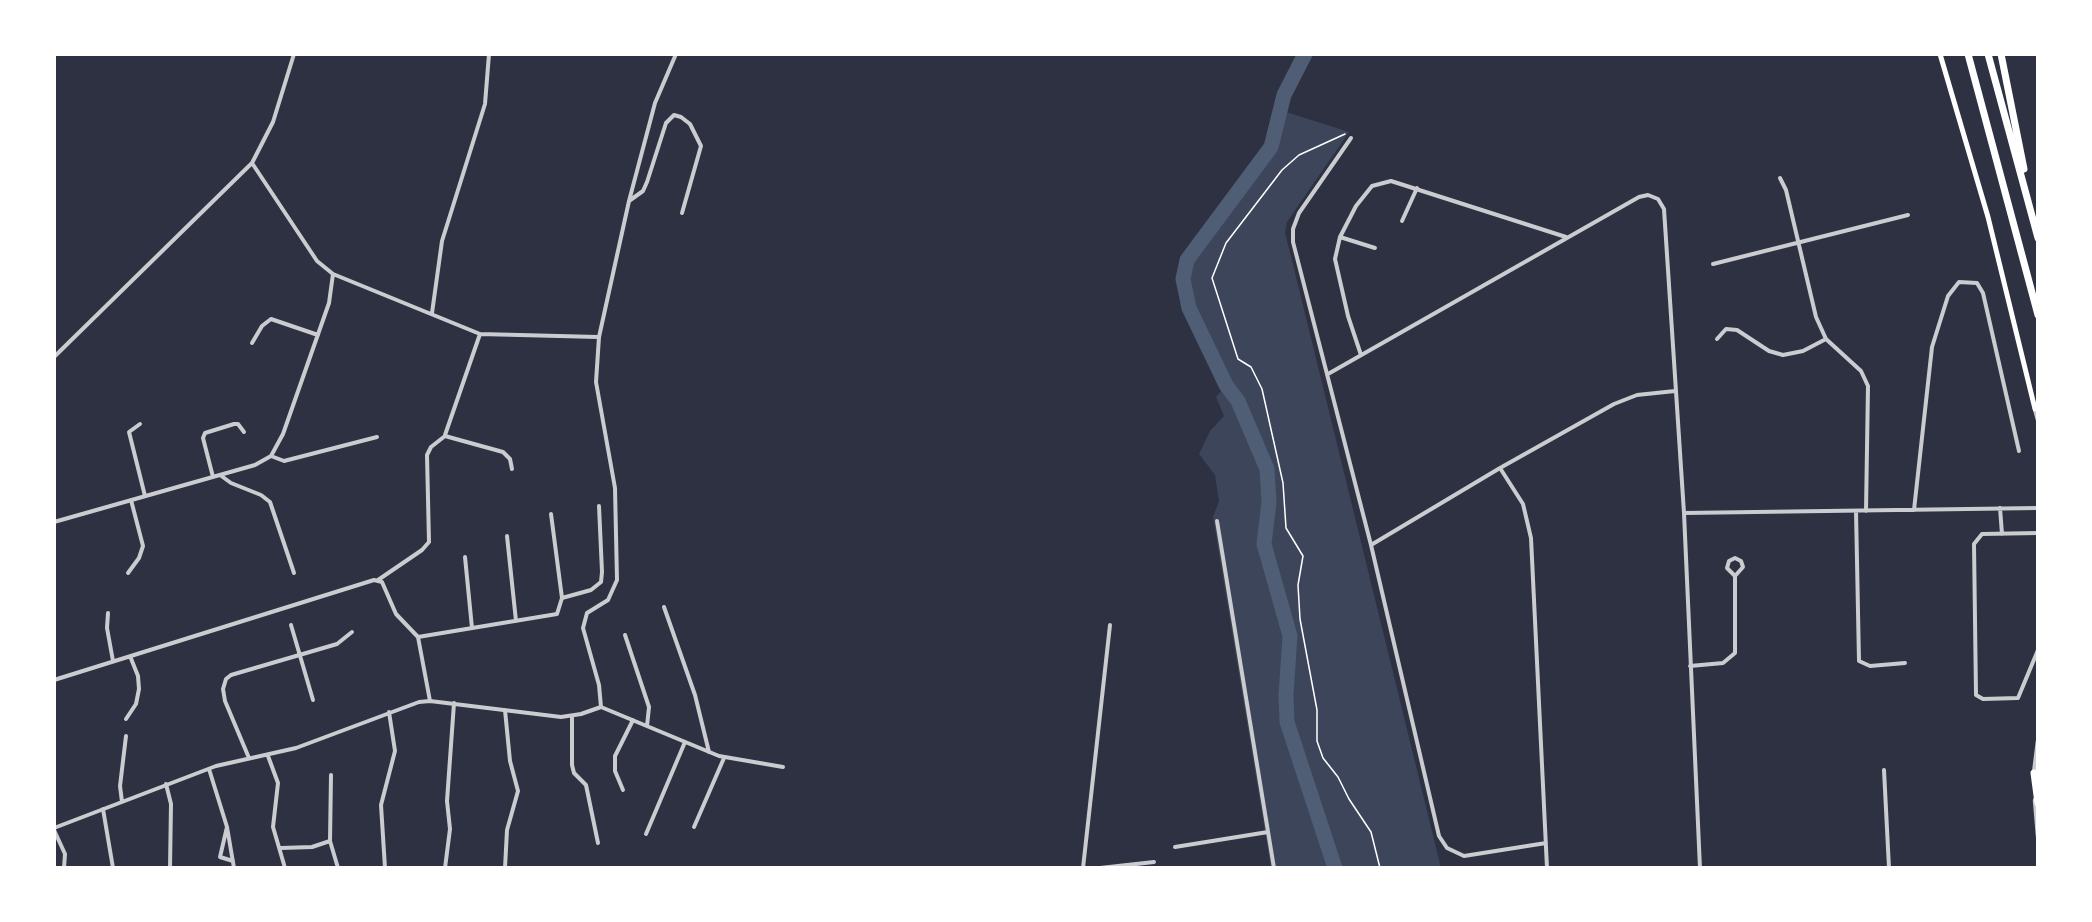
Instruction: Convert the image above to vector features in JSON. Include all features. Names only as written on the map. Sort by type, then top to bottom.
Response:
[{"type":"highway","points":[[1968,54],[2038,315]]},
{"type":"highway","points":[[1988,54],[2038,238]]},
{"type":"highway","points":[[2001,54],[2029,200]]},
{"type":"highway","points":[[2034,773],[2038,803]]},
{"type":"main road","points":[[1940,54],[1988,217],[2037,408]]},
{"type":"street","points":[[54,357],[252,163],[273,122],[294,54]]},
{"type":"street","points":[[432,313],[442,241],[485,104],[489,54]]},
{"type":"street","points":[[601,707],[599,685],[583,632],[584,620],[591,610],[608,600],[617,580],[615,488],[596,382],[599,337],[628,201],[659,90],[676,54]]},
{"type":"street","points":[[628,201],[643,191],[670,118],[681,117],[698,135],[701,146],[682,213]]},
{"type":"street","points":[[1351,138],[1299,213],[1293,229],[1295,252],[1328,374],[1443,843],[1453,852],[1464,856],[1546,843]]},
{"type":"street","points":[[252,163],[317,261],[333,274],[480,334],[599,337]]},
{"type":"street","points":[[1780,178],[1786,190],[1813,307],[1826,339],[1861,371],[1868,386],[1866,511]]},
{"type":"street","points":[[1361,355],[1348,316],[1335,259],[1341,237],[1356,206],[1372,186],[1391,181],[1566,237]]},
{"type":"street","points":[[1402,221],[1417,188]]},
{"type":"street","points":[[1328,374],[1639,197],[1648,195],[1658,199],[1664,209],[1684,513],[1700,868]]},
{"type":"street","points":[[1713,264],[1908,215]]},
{"type":"street","points":[[1341,237],[1375,248]]},
{"type":"street","points":[[54,522],[213,477],[262,462],[271,456],[283,435],[329,303],[333,274]]},
{"type":"street","points":[[1914,510],[1932,347],[1947,296],[1959,282],[1977,283],[1983,293],[2019,451]]},
{"type":"street","points":[[252,343],[262,326],[271,319],[318,335]]},
{"type":"street","points":[[1717,339],[1726,330],[1737,330],[1769,351],[1783,355],[1803,351],[1826,339]]},
{"type":"street","points":[[54,680],[349,586],[378,580],[429,542],[427,455],[431,447],[445,436],[480,334]]},
{"type":"street","points":[[1371,546],[1500,468],[1622,400],[1637,395],[1675,391]]},
{"type":"street","points":[[2037,408],[2038,420]]},
{"type":"street","points":[[140,424],[129,432],[145,496]]},
{"type":"street","points":[[213,477],[203,438],[205,433],[234,424],[238,424],[244,432]]},
{"type":"street","points":[[445,436],[503,452],[510,459],[512,469]]},
{"type":"street","points":[[271,456],[284,461],[377,437]]},
{"type":"street","points":[[1500,468],[1523,504],[1532,538],[1547,868]]},
{"type":"street","points":[[220,474],[231,483],[261,495],[270,502],[294,573]]},
{"type":"street","points":[[128,573],[139,558],[143,546],[131,500]]},
{"type":"street","points":[[562,598],[591,590],[601,582],[599,506]]},
{"type":"street","points":[[2000,508],[2002,534]]},
{"type":"street","points":[[1684,513],[2038,508]]},
{"type":"street","points":[[1856,511],[1859,661],[1870,666],[1905,663]]},
{"type":"street","points":[[418,637],[555,615],[559,611],[562,598],[550,514]]},
{"type":"street","points":[[1217,521],[1274,868]]},
{"type":"street","points":[[2038,533],[1983,534],[1974,544],[1976,695],[1983,699],[2018,698],[2038,650]]},
{"type":"street","points":[[507,536],[516,621]]},
{"type":"street","points":[[465,557],[472,628]]},
{"type":"street","points":[[1690,666],[1724,663],[1735,653],[1735,576],[1743,567],[1741,561],[1735,558],[1729,561],[1727,568],[1735,576]]},
{"type":"street","points":[[378,580],[384,585],[396,614],[418,637],[430,701]]},
{"type":"street","points":[[664,607],[695,695],[709,752]]},
{"type":"street","points":[[108,613],[107,628],[112,661]]},
{"type":"street","points":[[291,625],[313,700]]},
{"type":"street","points":[[1083,868],[1110,625]]},
{"type":"street","points":[[249,758],[228,711],[224,684],[231,675],[337,644],[352,632]]},
{"type":"street","points":[[625,635],[649,707],[647,726]]},
{"type":"street","points":[[126,719],[136,704],[139,689],[138,676],[130,656]]},
{"type":"street","points":[[64,868],[65,854],[54,829],[209,769],[249,758],[268,756],[389,712],[430,701],[553,716],[572,716],[601,707],[724,758],[783,767]]},
{"type":"street","points":[[445,868],[450,829],[447,801],[454,703]]},
{"type":"street","points":[[505,710],[509,756],[518,791],[507,830],[505,868]]},
{"type":"street","points":[[385,868],[381,805],[395,751],[389,712]]},
{"type":"street","points":[[572,716],[572,765],[574,773],[586,785],[598,843]]},
{"type":"street","points":[[623,790],[615,771],[615,756],[633,720]]},
{"type":"street","points":[[123,802],[120,786],[126,736]]},
{"type":"street","points":[[2038,741],[2034,773],[2038,836]]},
{"type":"street","points":[[646,834],[685,742]]},
{"type":"street","points":[[268,756],[278,783],[273,827],[285,868]]},
{"type":"street","points":[[694,827],[724,758]]},
{"type":"street","points":[[209,769],[227,827],[234,868]]},
{"type":"street","points":[[1884,770],[1889,868]]},
{"type":"street","points":[[331,776],[330,842],[338,868]]},
{"type":"street","points":[[166,784],[171,804],[170,868]]},
{"type":"street","points":[[103,809],[113,868]]},
{"type":"street","points":[[227,827],[220,855],[221,858],[233,861]]},
{"type":"street","points":[[1174,846],[1268,832]]},
{"type":"street","points":[[280,848],[316,847],[330,842]]},
{"type":"street","points":[[1100,868],[1154,862]]},
{"type":"path","points":[[1345,134],[1299,155],[1282,170],[1226,243],[1212,278],[1238,359],[1251,368],[1262,389],[1282,483],[1286,528],[1303,556],[1298,585],[1300,619],[1317,710],[1317,741],[1323,758],[1338,777],[1349,799],[1371,832],[1380,868]]},
{"type":"shaded area","points":[[1280,110],[1349,132],[1287,222],[1285,232],[1441,868],[1271,868],[1213,517],[1219,501],[1215,475],[1199,454],[1210,431],[1224,416],[1216,397],[1226,385],[1189,308],[1183,279],[1187,260],[1271,147]]},
{"type":"waterway","points":[[1305,54],[1284,95],[1271,147],[1187,260],[1183,279],[1189,308],[1226,385],[1238,401],[1267,469],[1269,502],[1264,544],[1290,636],[1286,695],[1287,722],[1335,868]]}]
